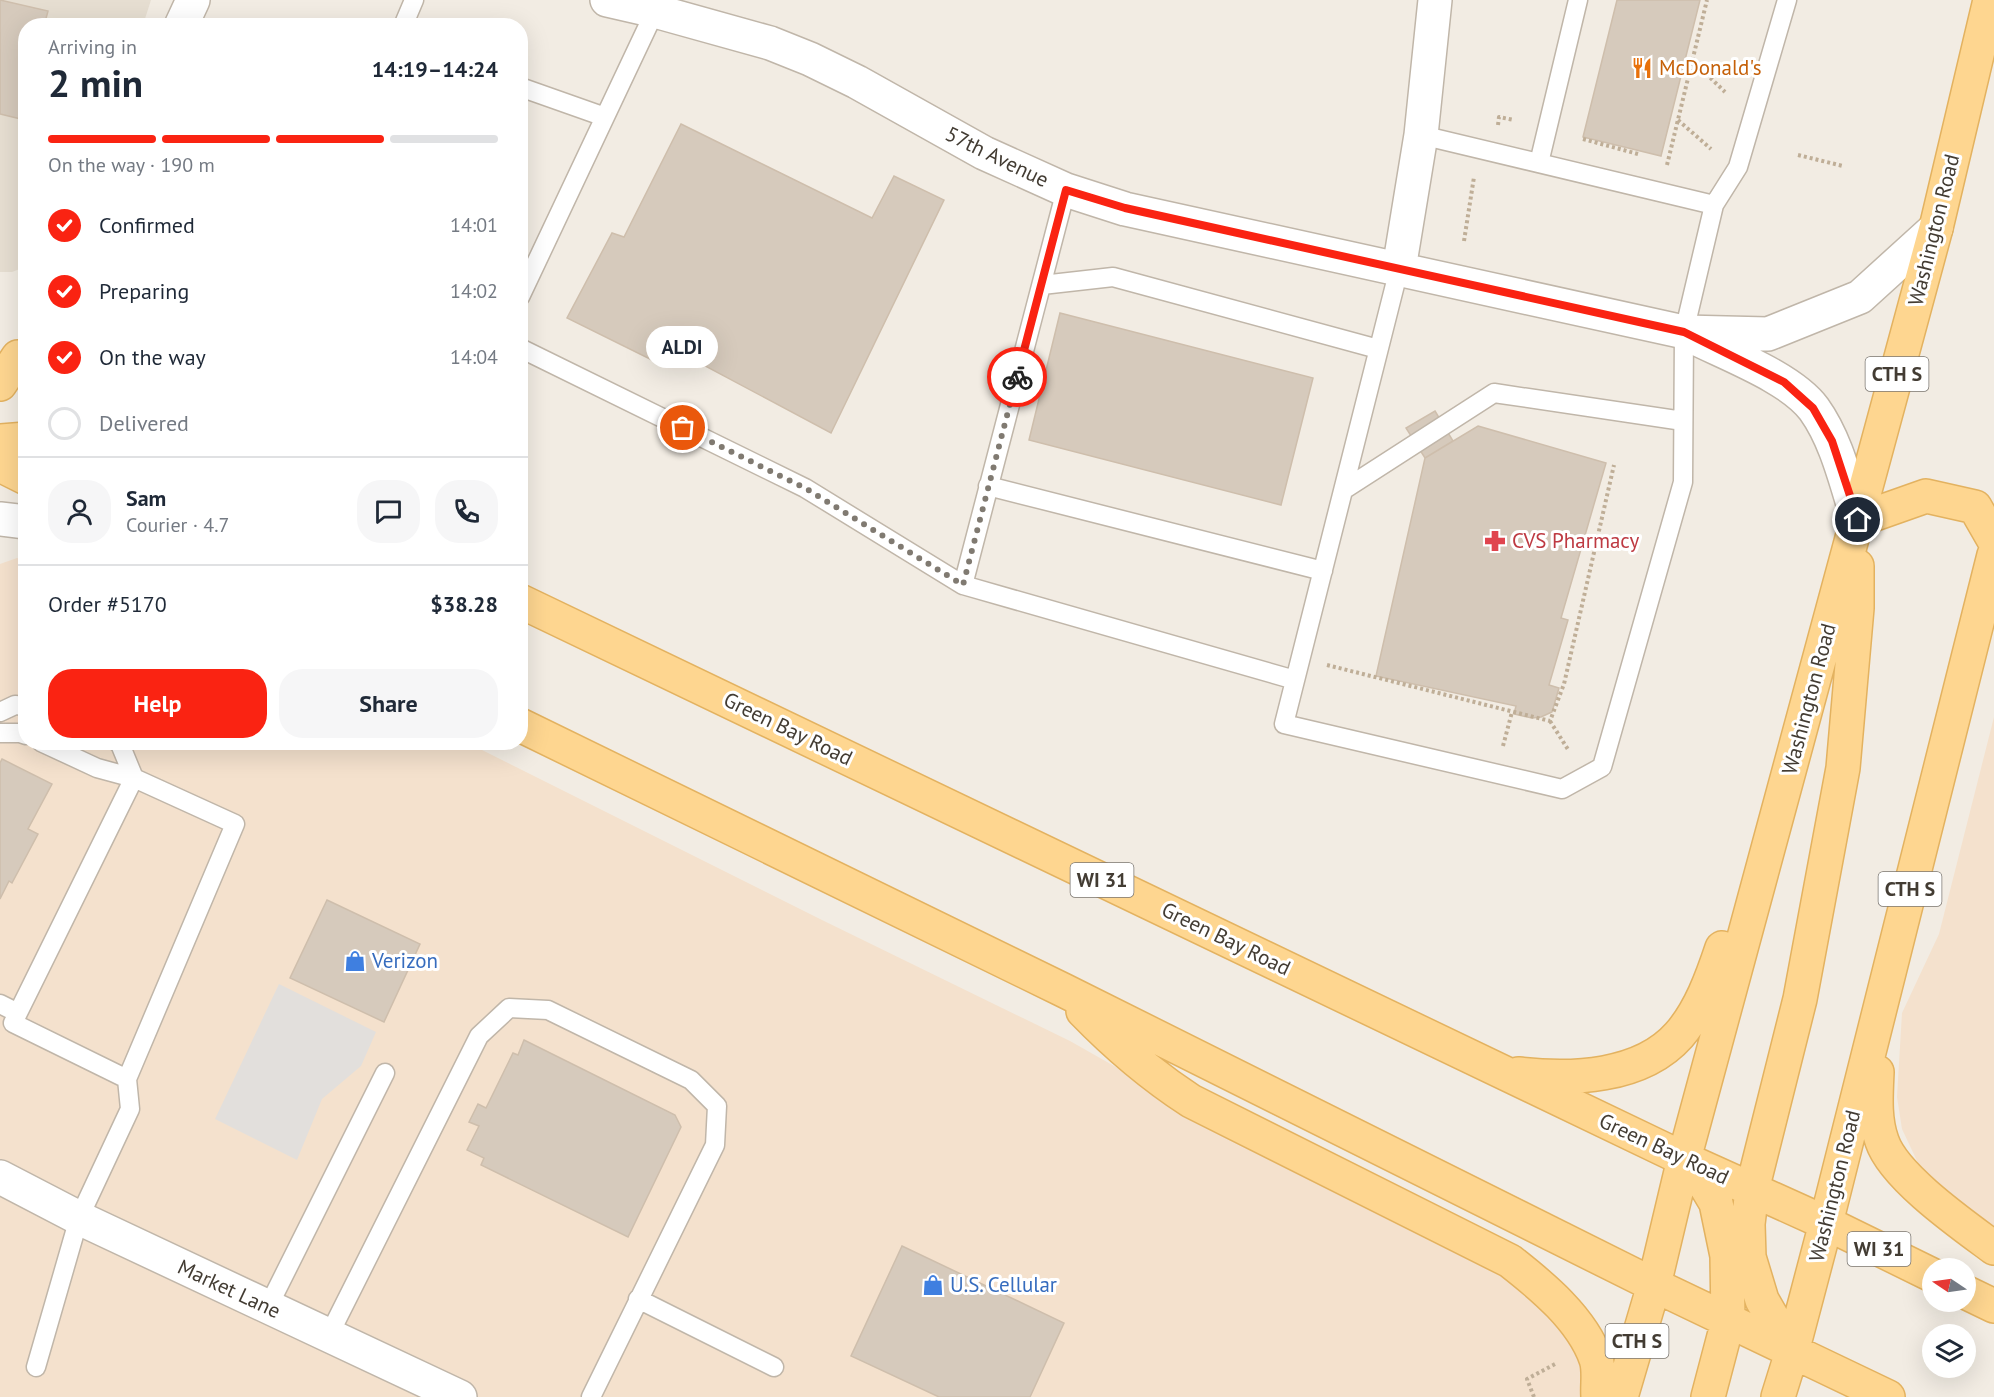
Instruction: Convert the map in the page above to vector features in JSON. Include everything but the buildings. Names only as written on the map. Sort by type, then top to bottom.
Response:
[{"type":"main road","name":"Washington Road","points":[[1621,1397],[1654,1285],[1684,1159],[1936,228],[1990,0]]},
{"type":"main road","points":[[0,384],[17,352]]},
{"type":"main road","points":[[0,441],[18,440]]},
{"type":"main road","points":[[0,465],[18,474]]},
{"type":"main road","points":[[1792,1352],[1762,1300],[1749,1257],[1748,1224],[1752,1190],[1800,999],[1843,768],[1857,608],[1858,520],[1926,496],[1975,507],[1994,540]]},
{"type":"main road","name":"Washington Road","points":[[1778,1397],[1826,1223],[1994,555]]},
{"type":"main road","name":"Green Bay Road","points":[[528,605],[1684,1159],[1826,1223],[1922,1270]]},
{"type":"main road","points":[[1502,1072],[1543,1077],[1582,1075],[1624,1069],[1657,1054],[1678,1036],[1693,1016],[1713,976],[1816,671]]},
{"type":"main road","points":[[528,728],[1063,990],[1654,1285],[1888,1397]]},
{"type":"main road","points":[[1063,990],[1104,1033],[1156,1078],[1191,1101],[1509,1261],[1546,1290],[1585,1335],[1597,1361],[1598,1397]]},
{"type":"main road","points":[[1880,1011],[1876,1116],[1882,1142],[1897,1167],[1910,1181],[1994,1248]]},
{"type":"main road","points":[[1684,1159],[1704,1183],[1716,1203],[1727,1256],[1728,1321],[1708,1397]]},
{"type":"main road","points":[[1976,1297],[1994,1306]]},
{"type":"street","points":[[185,18],[193,0]]},
{"type":"street","name":"57th Avenue","points":[[607,0],[656,11],[770,43],[810,59],[857,82],[984,153],[1066,190],[1125,208],[1684,332],[1768,334],[1860,297],[1936,228]]},
{"type":"street","points":[[1399,269],[1421,135],[1435,0]]},
{"type":"street","name":"57th Avenue","points":[[1684,332],[1784,382],[1813,408],[1832,441],[1858,520]]},
{"type":"street","points":[[0,519],[18,521]]},
{"type":"street","name":"Market Lane","points":[[0,1177],[79,1218],[460,1397]]},
{"type":"lane","points":[[406,18],[414,0]]},
{"type":"lane","points":[[1539,163],[1578,0]]},
{"type":"lane","points":[[1399,269],[1284,724],[1562,789],[1602,767],[1683,482],[1684,332],[1714,205],[1738,167],[1786,0]]},
{"type":"lane","points":[[528,280],[656,11]]},
{"type":"lane","points":[[528,90],[605,117]]},
{"type":"lane","points":[[1421,135],[1714,205]]},
{"type":"lane","points":[[963,585],[1066,190]]},
{"type":"lane","points":[[1041,285],[1113,277],[1378,349]]},
{"type":"lane","points":[[528,352],[805,488],[963,585],[1295,680]]},
{"type":"lane","points":[[1345,489],[1494,393],[1683,421]]},
{"type":"lane","points":[[988,486],[1323,571]]},
{"type":"lane","points":[[0,712],[18,705]]},
{"type":"lane","points":[[0,733],[18,733]]},
{"type":"lane","points":[[36,1367],[79,1218],[130,1109],[127,1079],[235,824],[134,778],[98,768],[59,750]]},
{"type":"lane","points":[[11,1019],[134,778],[122,750]]},
{"type":"lane","points":[[0,1004],[11,1019],[127,1079]]},
{"type":"lane","points":[[329,1335],[479,1036],[509,1008],[548,1010],[691,1080],[717,1106],[715,1145],[591,1397]]},
{"type":"lane","points":[[268,1307],[385,1073]]},
{"type":"lane","points":[[638,1299],[774,1367]]},
{"type":"path","points":[[1660,192],[1707,0]]},
{"type":"path","points":[[1693,60],[1725,92]]},
{"type":"path","points":[[1498,126],[1499,117],[1514,120]]},
{"type":"path","points":[[1678,120],[1711,150]]},
{"type":"path","points":[[1583,139],[1646,156]]},
{"type":"path","points":[[1798,155],[1843,166]]},
{"type":"path","points":[[1657,159],[1667,162]]},
{"type":"path","points":[[1464,241],[1476,167]]},
{"type":"path","points":[[1550,721],[1564,684],[1614,465]]},
{"type":"path","points":[[1324,664],[1550,721],[1569,751]]},
{"type":"path","points":[[1534,1397],[1527,1379],[1555,1364]]},
{"type":"shaded area","points":[[0,0],[151,0],[145,18],[18,18],[18,270],[0,272]]},
{"type":"shaded area","points":[[18,558],[18,750],[482,750],[1070,1041],[1264,1151],[1520,1284],[1567,1334],[1582,1372],[1585,1397],[0,1397],[0,564]]},
{"type":"shaded area","points":[[1994,717],[1994,1231],[1968,1211],[1918,1163],[1902,1129],[1897,1097],[1902,1013],[1939,934]]},
{"type":"shaded area","points":[[279,984],[376,1032],[361,1066],[322,1099],[297,1160],[215,1119]]},
{"type":"way so far","points":[[683,428],[805,488],[963,585],[1017,377]]},
{"type":"place","name":"McDonald's","points":[[1642,68]]},
{"type":"place","name":"ALDI","points":[[683,428]]},
{"type":"place","name":"CVS Pharmacy","points":[[1495,541]]},
{"type":"place","name":"Verizon","points":[[355,961]]},
{"type":"place","name":"U.S. Cellular","points":[[933,1285]]},
{"type":"route","points":[[1017,377],[1066,190],[1125,208],[1684,332],[1784,382],[1813,408],[1832,441],[1858,520]]}]
